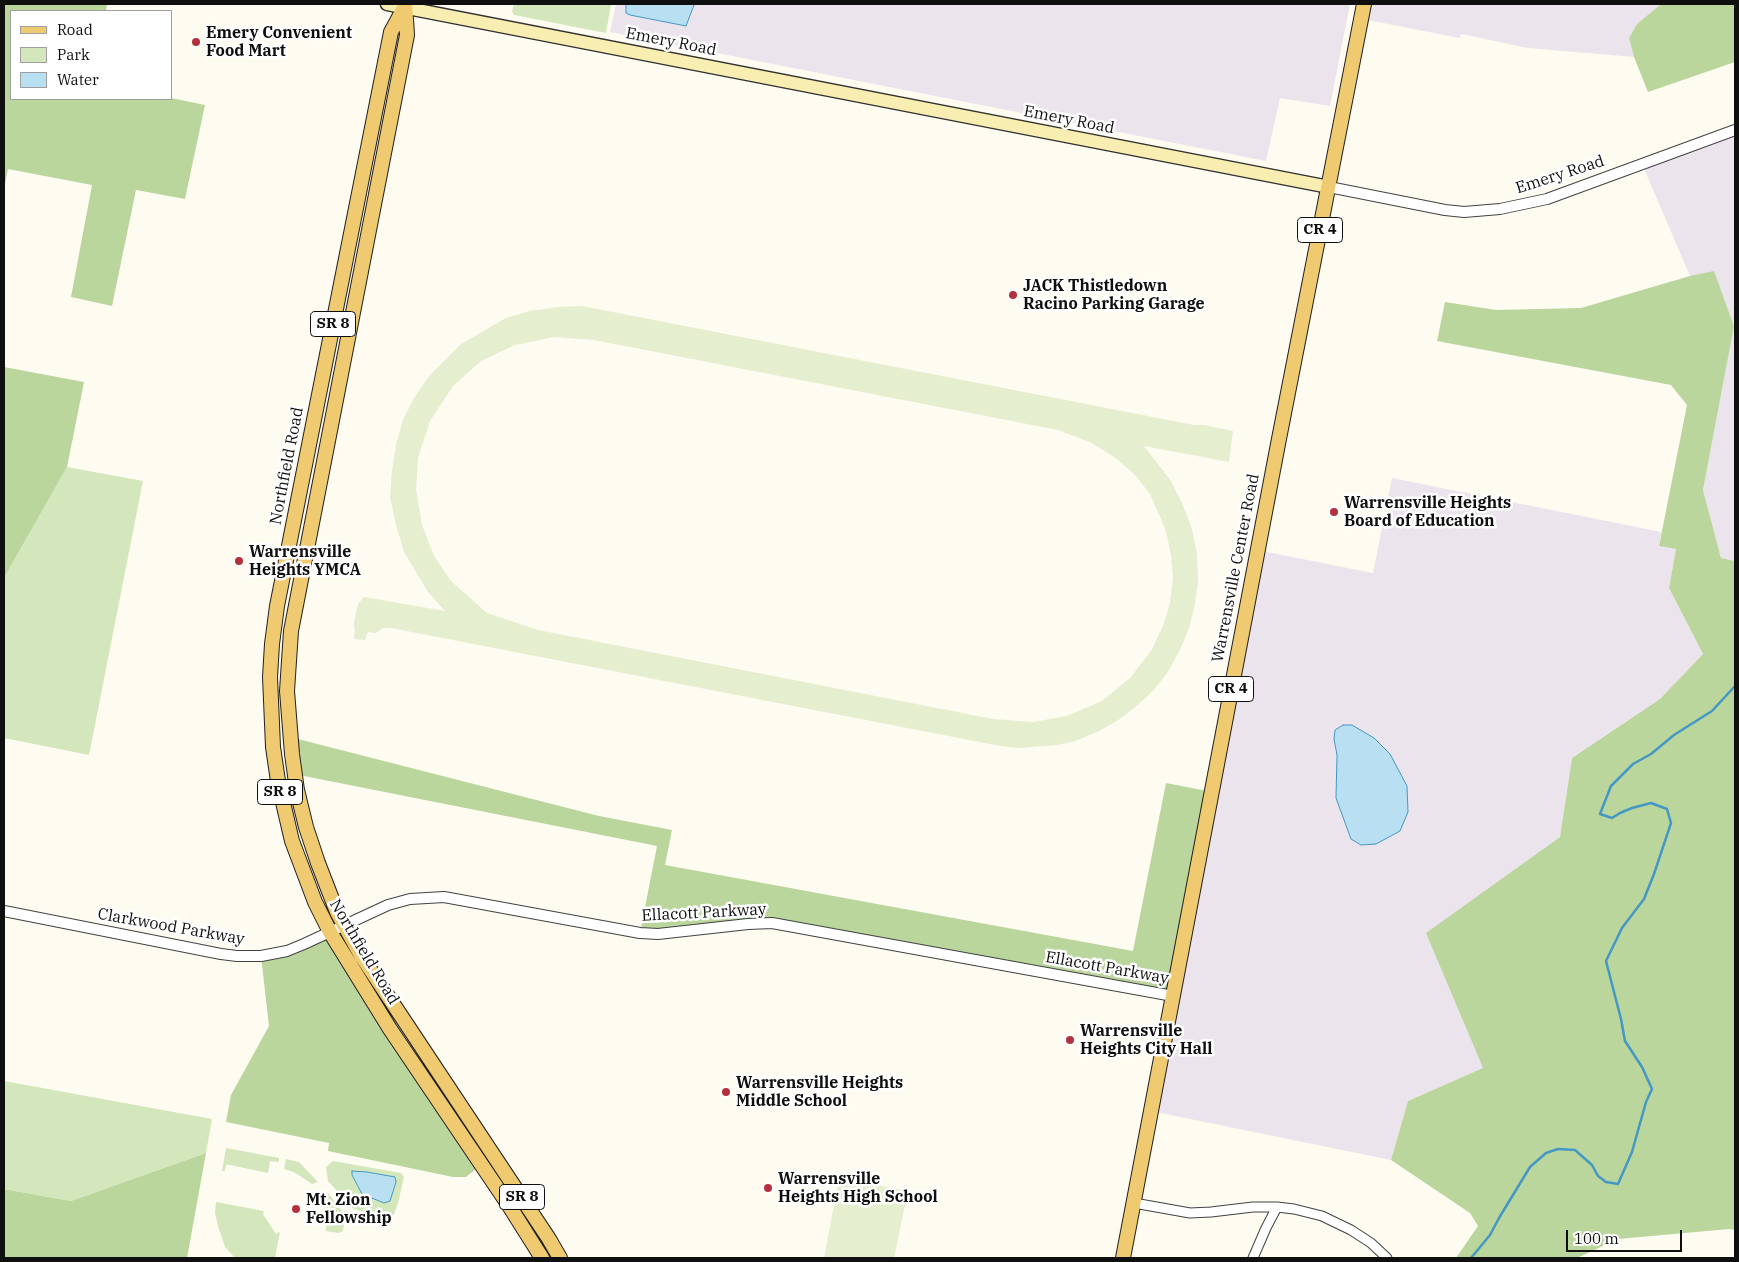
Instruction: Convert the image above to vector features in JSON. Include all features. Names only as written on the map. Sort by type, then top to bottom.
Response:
[{"type":"main road","name":"Emery Road","points":[[387,4],[405,5],[1329,187]]},
{"type":"main road","name":"Warrensville Center Road","points":[[1123,1258],[1364,4]]},
{"type":"main road","name":"Northfield Road","points":[[405,5],[391,32],[277,606],[270,677],[271,718],[278,781],[292,841],[315,902],[330,932],[390,1029],[508,1204],[542,1258]]},
{"type":"main road","name":"Northfield Road","points":[[405,5],[407,35],[356,288],[291,631],[287,678],[288,721],[294,774],[306,827],[324,879],[345,926],[362,957],[560,1258]]},
{"type":"main road","points":[[370,138],[386,140]]},
{"type":"main road","points":[[340,285],[356,288]]},
{"type":"main road","points":[[314,423],[330,426]]},
{"type":"main road","points":[[298,504],[314,507]]},
{"type":"street","name":"Emery Road","points":[[1329,187],[1445,210],[1479,212],[1547,199],[1735,130]]},
{"type":"street","name":"Ellacott Parkway","points":[[330,932],[388,905],[410,899],[454,898],[640,933],[658,934],[772,923],[1173,996]]},
{"type":"street","name":"Clarkwood Parkway","points":[[4,910],[237,956],[261,956],[287,951],[330,932]]},
{"type":"street","points":[[1134,1203],[1190,1212],[1277,1207],[1311,1213],[1332,1220],[1362,1238],[1387,1258]]},
{"type":"street","points":[[1254,1258],[1262,1235],[1277,1207]]},
{"type":"shaded area","points":[[616,4],[1350,4],[1330,106],[1280,98],[1266,161],[610,32]]},
{"type":"shaded area","points":[[1364,4],[1661,4],[1637,24],[1629,38],[1634,57],[1528,48],[1461,34],[1460,38],[1362,19]]},
{"type":"shaded area","points":[[1735,130],[1735,561],[1721,558],[1703,490],[1734,325],[1714,272],[1690,276],[1642,164]]},
{"type":"shaded area","points":[[1392,478],[1661,532],[1659,546],[1676,549],[1669,588],[1703,654],[1660,699],[1572,758],[1560,837],[1427,933],[1483,1068],[1408,1101],[1391,1160],[1151,1111],[1257,550],[1373,573]]},
{"type":"green space","points":[[4,4],[107,4],[106,10],[10,10],[10,100],[172,100],[172,98],[205,105],[185,199],[136,190],[112,306],[71,297],[92,185],[8,169],[4,189]]},
{"type":"green space","points":[[514,4],[611,4],[606,33],[514,15],[512,12]]},
{"type":"green space","points":[[1661,4],[1735,4],[1735,62],[1648,92],[1634,57],[1629,38],[1637,24]]},
{"type":"green space","points":[[1714,271],[1734,326],[1703,490],[1721,558],[1735,561],[1735,1230],[1618,1239],[1577,1258],[1456,1258],[1478,1226],[1470,1213],[1391,1160],[1408,1101],[1483,1068],[1426,933],[1560,837],[1572,758],[1660,699],[1703,654],[1669,588],[1676,549],[1659,546],[1687,405],[1671,385],[1437,341],[1445,302],[1496,310],[1581,308],[1690,276]]},
{"type":"green space","points":[[582,306],[1233,431],[1229,462],[1144,446],[1171,481],[1182,503],[1192,529],[1197,554],[1198,582],[1189,628],[1180,650],[1167,673],[1153,691],[1133,709],[1097,732],[1075,741],[1057,745],[1018,748],[391,628],[383,628],[376,633],[368,632],[365,640],[354,639],[354,622],[358,604],[364,597],[445,611],[428,592],[404,552],[390,497],[396,445],[403,420],[414,398],[429,376],[461,344],[506,318],[529,311]],"holes":[[[554,337],[594,340],[1058,430],[1092,443],[1117,459],[1135,475],[1150,494],[1166,531],[1173,578],[1170,603],[1163,626],[1151,651],[1130,678],[1102,701],[1067,716],[1033,722],[993,719],[538,630],[487,613],[451,581],[434,556],[422,525],[416,490],[418,457],[430,421],[453,386],[481,361],[515,345]]]},
{"type":"green space","points":[[4,367],[84,382],[67,467],[4,578]]},
{"type":"green space","points":[[67,467],[143,481],[89,755],[4,738],[4,578]]},
{"type":"green space","points":[[290,737],[599,816],[672,830],[665,865],[1133,951],[1166,783],[1212,792],[1173,996],[772,923],[640,933],[657,846],[294,774]]},
{"type":"green space","points":[[330,932],[481,1165],[466,1177],[453,1177],[328,1151],[329,1143],[226,1122],[231,1095],[269,1026],[261,956]]},
{"type":"green space","points":[[4,1081],[212,1119],[206,1153],[71,1201],[4,1189]]},
{"type":"green space","points":[[226,1148],[279,1158],[279,1161],[270,1161],[268,1173],[230,1165],[226,1165],[225,1171],[222,1171]]},
{"type":"green space","points":[[206,1153],[187,1258],[4,1258],[4,1189],[71,1201]]},
{"type":"green space","points":[[286,1159],[299,1162],[318,1182],[312,1184],[294,1172],[284,1169]]},
{"type":"green space","points":[[333,1161],[401,1173],[404,1177],[393,1217],[363,1212],[352,1208],[328,1181],[326,1167]]},
{"type":"green space","points":[[839,1178],[908,1191],[894,1258],[824,1258]]},
{"type":"green space","points":[[328,1193],[345,1215],[343,1231],[339,1233],[326,1231],[327,1213],[323,1199]]},
{"type":"green space","points":[[216,1202],[264,1211],[263,1214],[276,1234],[280,1232],[275,1258],[235,1258],[225,1247],[215,1213]]},
{"type":"water","points":[[626,4],[694,5],[686,26],[630,15],[626,13]]},
{"type":"water","points":[[1343,725],[1352,725],[1374,738],[1390,754],[1407,786],[1408,812],[1400,831],[1376,844],[1361,845],[1351,839],[1336,798],[1337,755],[1334,739],[1335,730]]},
{"type":"water","points":[[352,1171],[395,1177],[396,1182],[390,1201],[384,1203],[362,1194],[352,1175]]},
{"type":"waterway","points":[[1471,1258],[1490,1235],[1530,1167],[1546,1153],[1558,1149],[1575,1150],[1592,1165],[1598,1176],[1606,1182],[1618,1184],[1632,1152],[1646,1102],[1652,1089],[1642,1067],[1625,1041],[1606,961],[1622,928],[1644,899],[1671,823],[1667,809],[1651,803],[1632,808],[1612,818],[1600,814],[1611,786],[1633,764],[1651,754],[1674,735],[1712,711],[1735,686]]},
{"type":"place","name":"Emery Convenient Food Mart","points":[[196,42]]},
{"type":"place","name":"JACK Thistledown Racino Parking Garage","points":[[1013,295]]},
{"type":"place","name":"Warrensville Heights Board of Education","points":[[1334,512]]},
{"type":"place","name":"Warrensville Heights YMCA","points":[[239,561]]},
{"type":"place","name":"Warrensville Heights City Hall","points":[[1070,1040]]},
{"type":"place","name":"Warrensville Heights Middle School","points":[[726,1092]]},
{"type":"place","name":"Warrensville Heights High School","points":[[768,1188]]},
{"type":"place","name":"Mt. Zion Fellowship","points":[[296,1209]]}]
